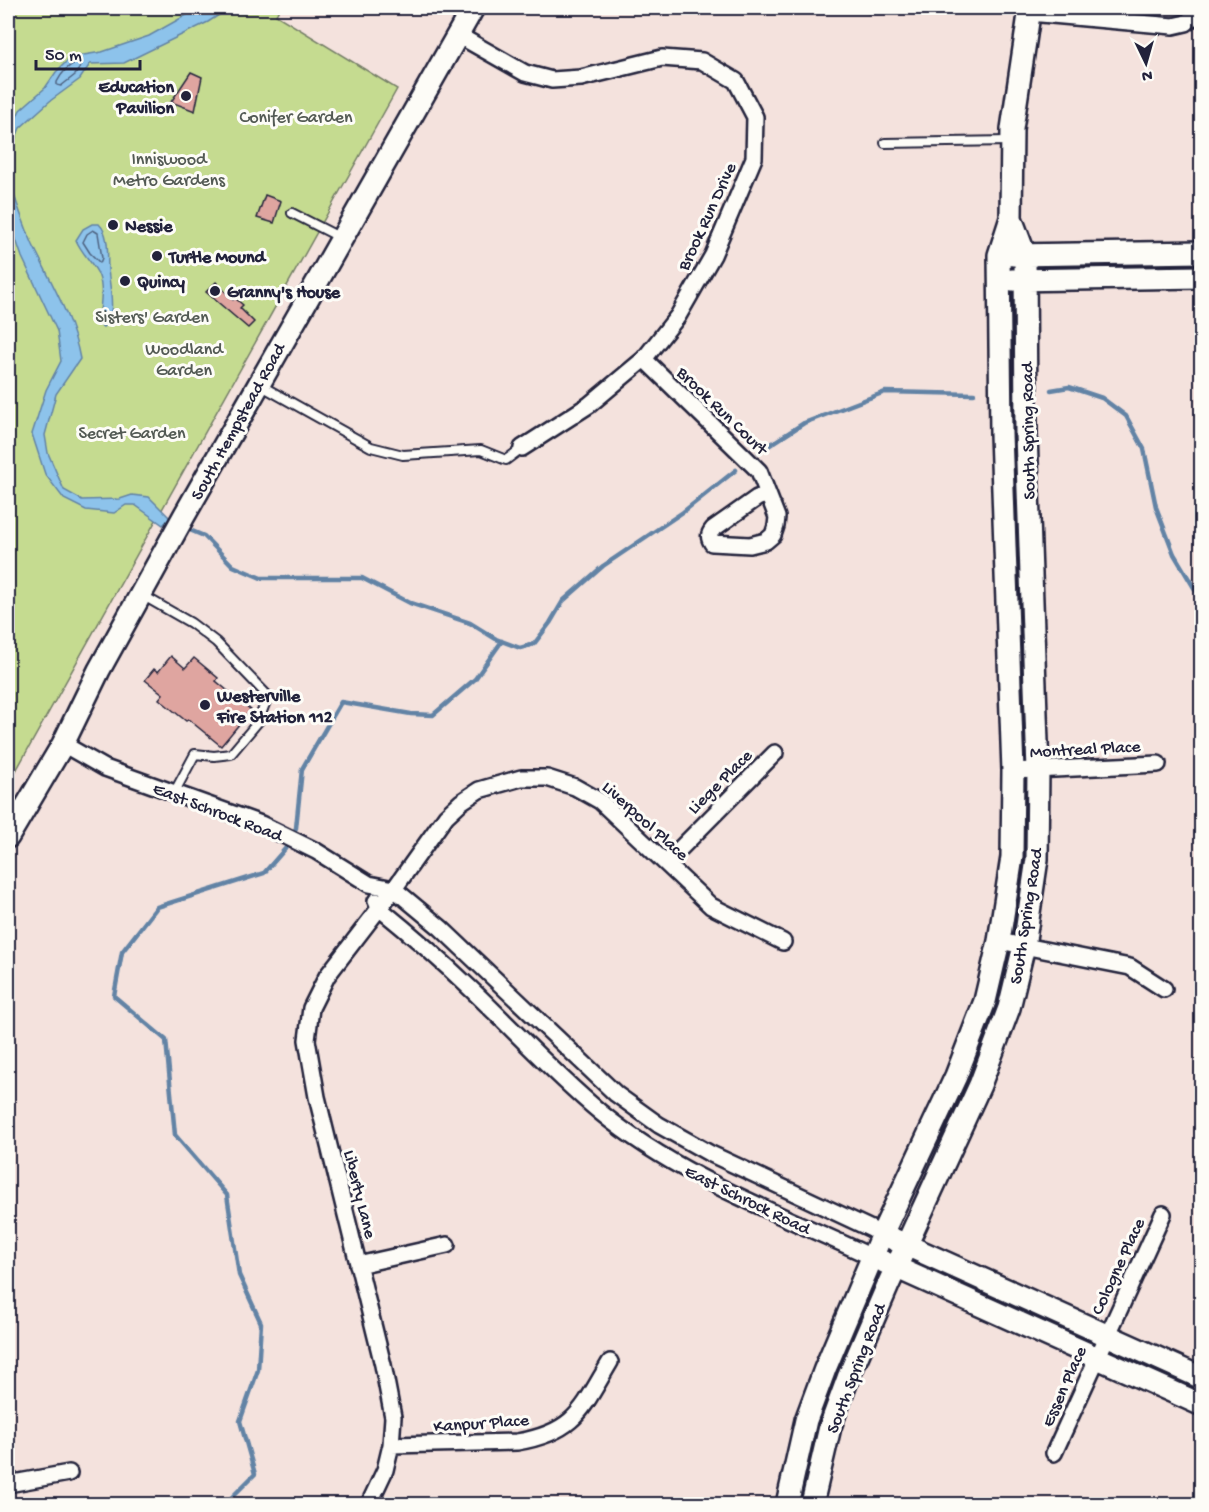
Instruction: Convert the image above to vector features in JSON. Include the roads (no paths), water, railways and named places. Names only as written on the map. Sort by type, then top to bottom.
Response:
[{"type":"main road","name":"South Hempstead Road","points":[[8,837],[63,744],[99,670],[179,524],[473,8]]},
{"type":"main road","name":"South Spring Road","points":[[787,1504],[806,1420],[825,1369],[882,1234],[956,1076],[985,1001],[999,941],[1012,857],[1013,771],[1001,434],[999,255],[1011,218],[1012,129],[1030,10]]},
{"type":"main road","name":"South Spring Road","points":[[812,1504],[830,1427],[848,1378],[905,1245],[980,1085],[1009,1008],[1024,946],[1037,859],[1038,770],[1026,434],[1025,255],[1011,218]]},
{"type":"main road","points":[[999,255],[1202,252]]},
{"type":"main road","points":[[1000,280],[1202,277]]},
{"type":"main road","name":"East Schrock Road","points":[[882,1234],[1202,1378]]},
{"type":"main road","name":"East Schrock Road","points":[[872,1257],[1202,1405]]},
{"type":"street","points":[[1030,10],[1173,26],[1186,23],[1202,9]]},
{"type":"street","name":"Brook Run Drive","points":[[458,34],[525,73],[552,80],[581,78],[662,58],[702,61],[735,81],[755,117],[754,158],[713,255],[678,316],[644,359],[589,405],[522,448]]},
{"type":"street","name":"Brook Run Court","points":[[644,359],[759,471],[768,494]]},
{"type":"street","name":"East Schrock Road","points":[[63,744],[105,768],[261,824],[316,851],[369,884],[394,889],[441,928],[616,1094],[659,1125],[718,1157],[882,1234]]},
{"type":"street","name":"Liege Place","points":[[666,862],[775,753]]},
{"type":"street","name":"Montreal Place","points":[[1013,771],[1158,764]]},
{"type":"street","name":"Liverpool Place","points":[[379,908],[446,816],[461,802],[479,790],[520,778],[547,778],[575,787],[600,801],[711,906],[783,942]]},
{"type":"street","name":"East Schrock Road","points":[[369,884],[379,908],[425,946],[600,1113],[645,1145],[696,1176],[872,1257]]},
{"type":"street","name":"Liberty Lane","points":[[369,1504],[385,1470],[391,1445],[393,1417],[383,1365],[316,1097],[307,1040],[311,1008],[327,976],[379,908]]},
{"type":"street","points":[[999,941],[1130,967],[1164,989]]},
{"type":"street","name":"Cologne Place","points":[[1107,1335],[1163,1214]]},
{"type":"street","points":[[358,1265],[447,1245]]},
{"type":"street","name":"Essen Place","points":[[1054,1453],[1107,1335]]},
{"type":"street","name":"Kanpur Place","points":[[391,1445],[517,1442],[552,1433],[568,1424],[581,1412],[610,1362]]},
{"type":"street","points":[[8,1484],[69,1473]]},
{"type":"lane","points":[[869,8],[878,8]]},
{"type":"lane","points":[[885,143],[1012,141]]},
{"type":"lane","points":[[292,213],[341,238]]},
{"type":"lane","points":[[258,384],[371,447],[403,454],[481,450],[506,460],[522,448]]},
{"type":"lane","points":[[141,594],[191,623],[216,642],[268,696],[258,722],[231,754],[214,756],[195,754],[174,793]]},
{"type":"water","points":[[199,8],[230,8],[208,22],[124,63],[90,64],[80,79],[50,101],[20,128],[9,154],[8,174],[8,136],[20,110],[45,88],[56,72],[71,57],[102,52],[149,36]]},
{"type":"water","points":[[8,176],[29,236],[67,315],[80,359],[56,394],[45,435],[48,453],[64,490],[82,500],[120,499],[132,495],[149,497],[170,518],[163,525],[135,505],[126,505],[114,513],[86,510],[64,499],[45,474],[32,434],[46,390],[61,361],[57,331],[22,257],[8,216]]},
{"type":"water","points":[[92,224],[99,224],[103,229],[107,245],[111,309],[108,323],[103,327],[100,325],[100,278],[76,240],[83,229]]},
{"type":"waterway","points":[[1051,390],[1069,387],[1102,398],[1126,416],[1144,449],[1156,507],[1174,554],[1202,601]]},
{"type":"waterway","points":[[759,452],[804,423],[885,392],[974,394]]},
{"type":"waterway","points":[[185,528],[204,536],[233,566],[261,578],[362,578],[410,603],[470,623],[496,639],[520,648],[534,644],[563,601],[603,566],[683,512],[736,470]]},
{"type":"waterway","points":[[225,1504],[255,1474],[240,1421],[258,1370],[261,1323],[239,1275],[227,1195],[175,1135],[166,1040],[114,996],[122,952],[157,907],[264,873],[285,849],[296,828],[302,769],[341,702],[411,714],[433,715],[475,679],[502,641]]},
{"type":"place","name":"Education Pavilion","points":[[186,96]]},
{"type":"place","name":"Nessie","points":[[113,225]]},
{"type":"place","name":"Turtle Mound","points":[[157,256]]},
{"type":"place","name":"Quincy","points":[[125,281]]},
{"type":"place","name":"Granny's House","points":[[215,291]]},
{"type":"place","name":"Westerville Fire Station 112","points":[[205,705]]},
{"type":"park label","name":"Conifer Garden","points":[[296,116]]},
{"type":"park label","name":"Inniswood Metro Gardens","points":[[169,168]]},
{"type":"park label","name":"Sisters' Garden","points":[[152,316]]},
{"type":"park label","name":"Woodland Garden","points":[[184,358]]},
{"type":"park label","name":"Secret Garden","points":[[132,432]]}]
